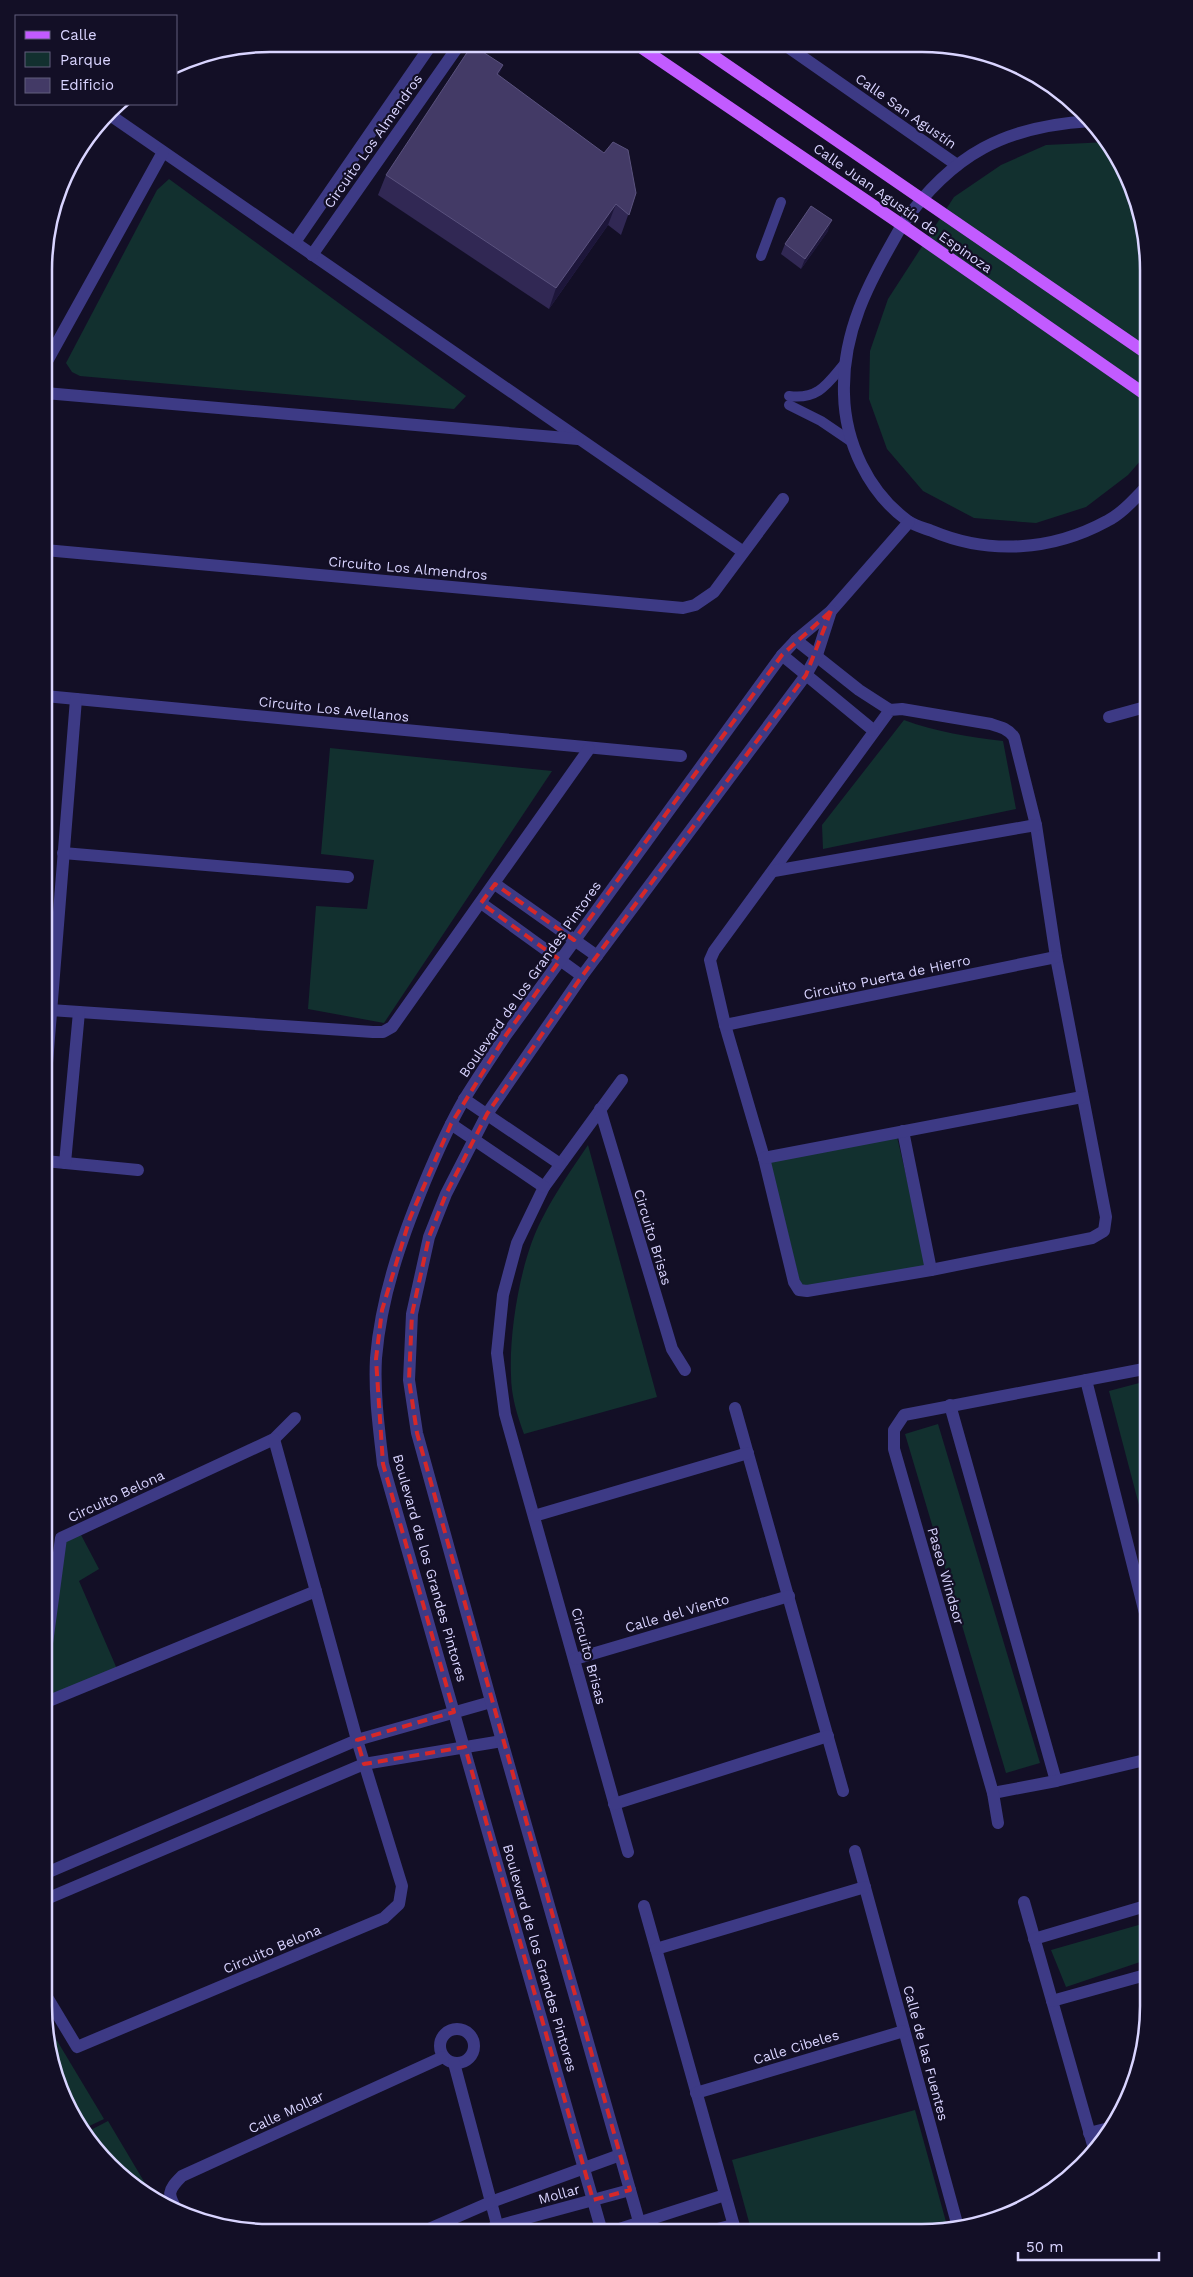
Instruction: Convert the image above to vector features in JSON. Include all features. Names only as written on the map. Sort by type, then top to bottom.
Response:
[{"type":"main road","name":"Calle Juan Agustín de Espinoza","points":[[648,52],[902,225],[1140,391]]},
{"type":"main road","name":"Calle Juan Agustín de Espinoza","points":[[707,52],[1140,349]]},
{"type":"street","name":"Circuito Los Almendros","points":[[295,242],[426,52]]},
{"type":"street","name":"Circuito Los Almendros","points":[[312,255],[454,52]]},
{"type":"street","name":"Calle San Agustín","points":[[795,52],[957,165]]},
{"type":"street","points":[[115,117],[742,551]]},
{"type":"street","points":[[1083,122],[1063,123],[1024,130],[986,145],[957,165],[921,200],[902,225],[873,276],[856,313],[845,363],[844,393],[846,416],[852,442],[864,471],[886,501],[909,522],[951,539],[979,545],[1030,547],[1070,538],[1108,521],[1140,492]]},
{"type":"street","points":[[52,352],[163,152]]},
{"type":"street","points":[[344,172],[362,184]]},
{"type":"street","points":[[52,394],[580,440]]},
{"type":"street","name":"Circuito Los Almendros","points":[[52,551],[683,608],[696,604],[714,592],[742,551],[783,499]]},
{"type":"street","name":"Boulevard de los Grandes Pintores","points":[[600,2224],[384,1464],[377,1412],[376,1359],[382,1310],[391,1275],[410,1218],[451,1124],[464,1099],[506,1034],[782,655],[796,640],[831,611],[909,522]]},
{"type":"street","name":"Boulevard de los Grandes Pintores","points":[[640,2224],[491,1702],[417,1433],[409,1380],[412,1314],[418,1277],[429,1237],[446,1194],[487,1114],[582,976],[806,675],[817,655],[831,611]]},
{"type":"street","points":[[796,640],[859,690],[890,710],[902,709],[991,724],[1010,731],[1016,744],[1036,826],[1056,957],[1106,1217],[1104,1231],[1092,1238],[931,1270],[807,1291],[800,1290],[794,1282],[764,1158],[725,1025],[710,960],[714,951],[774,871],[873,730],[890,710]]},
{"type":"street","points":[[782,655],[873,730]]},
{"type":"street","name":"Circuito Los Avellanos","points":[[52,697],[589,749],[681,756]]},
{"type":"street","points":[[52,988],[76,699]]},
{"type":"street","points":[[1109,717],[1140,708]]},
{"type":"street","points":[[52,1010],[383,1032],[399,1020],[589,749]]},
{"type":"street","points":[[774,871],[1036,826]]},
{"type":"street","points":[[64,853],[348,878]]},
{"type":"street","points":[[495,884],[597,956]]},
{"type":"street","points":[[481,903],[582,976]]},
{"type":"street","name":"Circuito Puerta de Hierro","points":[[725,1025],[1056,957]]},
{"type":"street","points":[[64,1163],[79,1012]]},
{"type":"street","name":"Circuito Brisas","points":[[622,1080],[544,1187],[517,1243],[503,1295],[497,1353],[505,1414],[628,1852]]},
{"type":"street","points":[[764,1158],[1082,1097]]},
{"type":"street","points":[[464,1099],[560,1164]]},
{"type":"street","name":"Circuito Brisas","points":[[600,1109],[672,1349],[685,1370]]},
{"type":"street","points":[[451,1124],[544,1187]]},
{"type":"street","points":[[903,1131],[931,1270]]},
{"type":"street","points":[[52,1162],[138,1170]]},
{"type":"street","name":"Paseo Windsor","points":[[998,1823],[993,1793],[894,1449],[894,1430],[904,1414],[1140,1370]]},
{"type":"street","points":[[1086,1380],[1140,1593]]},
{"type":"street","points":[[950,1405],[1056,1781]]},
{"type":"street","points":[[736,1408],[843,1791]]},
{"type":"street","name":"Circuito Belona","points":[[52,1606],[61,1538],[274,1439],[295,1418]]},
{"type":"street","name":"Circuito Belona","points":[[52,2005],[77,2047],[384,1918],[399,1904],[402,1886],[357,1740],[274,1439]]},
{"type":"street","points":[[534,1516],[748,1453]]},
{"type":"street","points":[[52,1700],[316,1591]]},
{"type":"street","name":"Calle del Viento","points":[[575,1659],[789,1596]]},
{"type":"street","points":[[52,1871],[357,1740],[491,1702]]},
{"type":"street","points":[[614,1804],[828,1736]]},
{"type":"street","points":[[52,1897],[364,1764],[502,1741]]},
{"type":"street","points":[[993,1793],[1056,1781],[1140,1761]]},
{"type":"street","name":"Calle de las Fuentes","points":[[855,1851],[956,2222]]},
{"type":"street","points":[[656,1949],[865,1887]]},
{"type":"street","points":[[1024,1902],[1092,2144]]},
{"type":"street","points":[[644,1906],[733,2224]]},
{"type":"street","points":[[1034,1938],[1140,1908]]},
{"type":"street","points":[[1052,2001],[1140,1977]]},
{"type":"street","points":[[454,2064],[464,2062],[471,2056],[474,2047],[473,2038],[466,2031],[457,2028],[447,2031],[441,2038],[439,2048],[443,2056],[454,2064],[497,2224]]},
{"type":"street","name":"Calle Cibeles","points":[[696,2093],[904,2031]]},
{"type":"street","name":"Calle Mollar","points":[[172,2201],[171,2187],[182,2176],[443,2056]]},
{"type":"street","points":[[1089,2133],[1103,2130]]},
{"type":"street","name":"Mollar","points":[[440,2224],[491,2202],[620,2155]]},
{"type":"street","name":"Mollar","points":[[514,2224],[630,2190]]},
{"type":"street","points":[[651,2224],[725,2195]]},
{"type":"lane","points":[[761,256],[781,202]]},
{"type":"lane","points":[[845,363],[819,392],[789,400],[852,442]]},
{"type":"highlighted area","points":[[831,611],[806,675],[582,976],[487,1114],[446,1194],[429,1237],[412,1314],[409,1380],[417,1433],[630,2190],[593,2200],[465,1747],[364,1764],[357,1740],[454,1712],[383,1464],[376,1359],[382,1310],[410,1218],[451,1124],[506,1035],[560,960],[481,903],[495,884],[574,940],[782,655]]},
{"type":"green space","points":[[1099,142],[1118,174],[1129,200],[1139,242],[1140,256],[1140,461],[1128,475],[1086,507],[1036,523],[974,518],[923,491],[887,449],[869,399],[870,351],[888,299],[954,197],[1001,165],[1046,145]]},
{"type":"green space","points":[[169,179],[466,396],[454,409],[80,376],[72,372],[66,363],[157,190]]},
{"type":"green space","points":[[904,720],[953,734],[1003,741],[1016,809],[823,849],[822,825]]},
{"type":"green space","points":[[330,748],[552,771],[384,1023],[308,1009],[316,906],[367,909],[374,860],[321,854]]},
{"type":"green space","points":[[897,1137],[928,1268],[801,1287],[770,1162]]},
{"type":"green space","points":[[588,1145],[657,1397],[524,1434],[515,1405],[511,1375],[514,1316],[522,1274],[542,1219],[558,1190]]},
{"type":"green space","points":[[1140,1383],[1140,1509],[1109,1391]]},
{"type":"green space","points":[[938,1424],[1040,1763],[1006,1773],[905,1434]]},
{"type":"green space","points":[[80,1533],[99,1569],[79,1581],[117,1669],[52,1696],[52,1635],[64,1540]]},
{"type":"green space","points":[[1140,1925],[1140,1962],[1066,1987],[1051,1950]]},
{"type":"green space","points":[[54,2036],[104,2119],[88,2127],[75,2103],[64,2077]]},
{"type":"green space","points":[[915,2110],[946,2223],[750,2224],[732,2160]]},
{"type":"green space","points":[[108,2121],[147,2187],[116,2161],[91,2130]]},
{"type":"building","points":[[467,52],[483,52],[503,65],[497,74],[604,153],[613,142],[628,150],[636,193],[629,215],[616,204],[556,288],[386,175]]},
{"type":"building","points":[[811,206],[832,220],[805,259],[785,244]]}]
